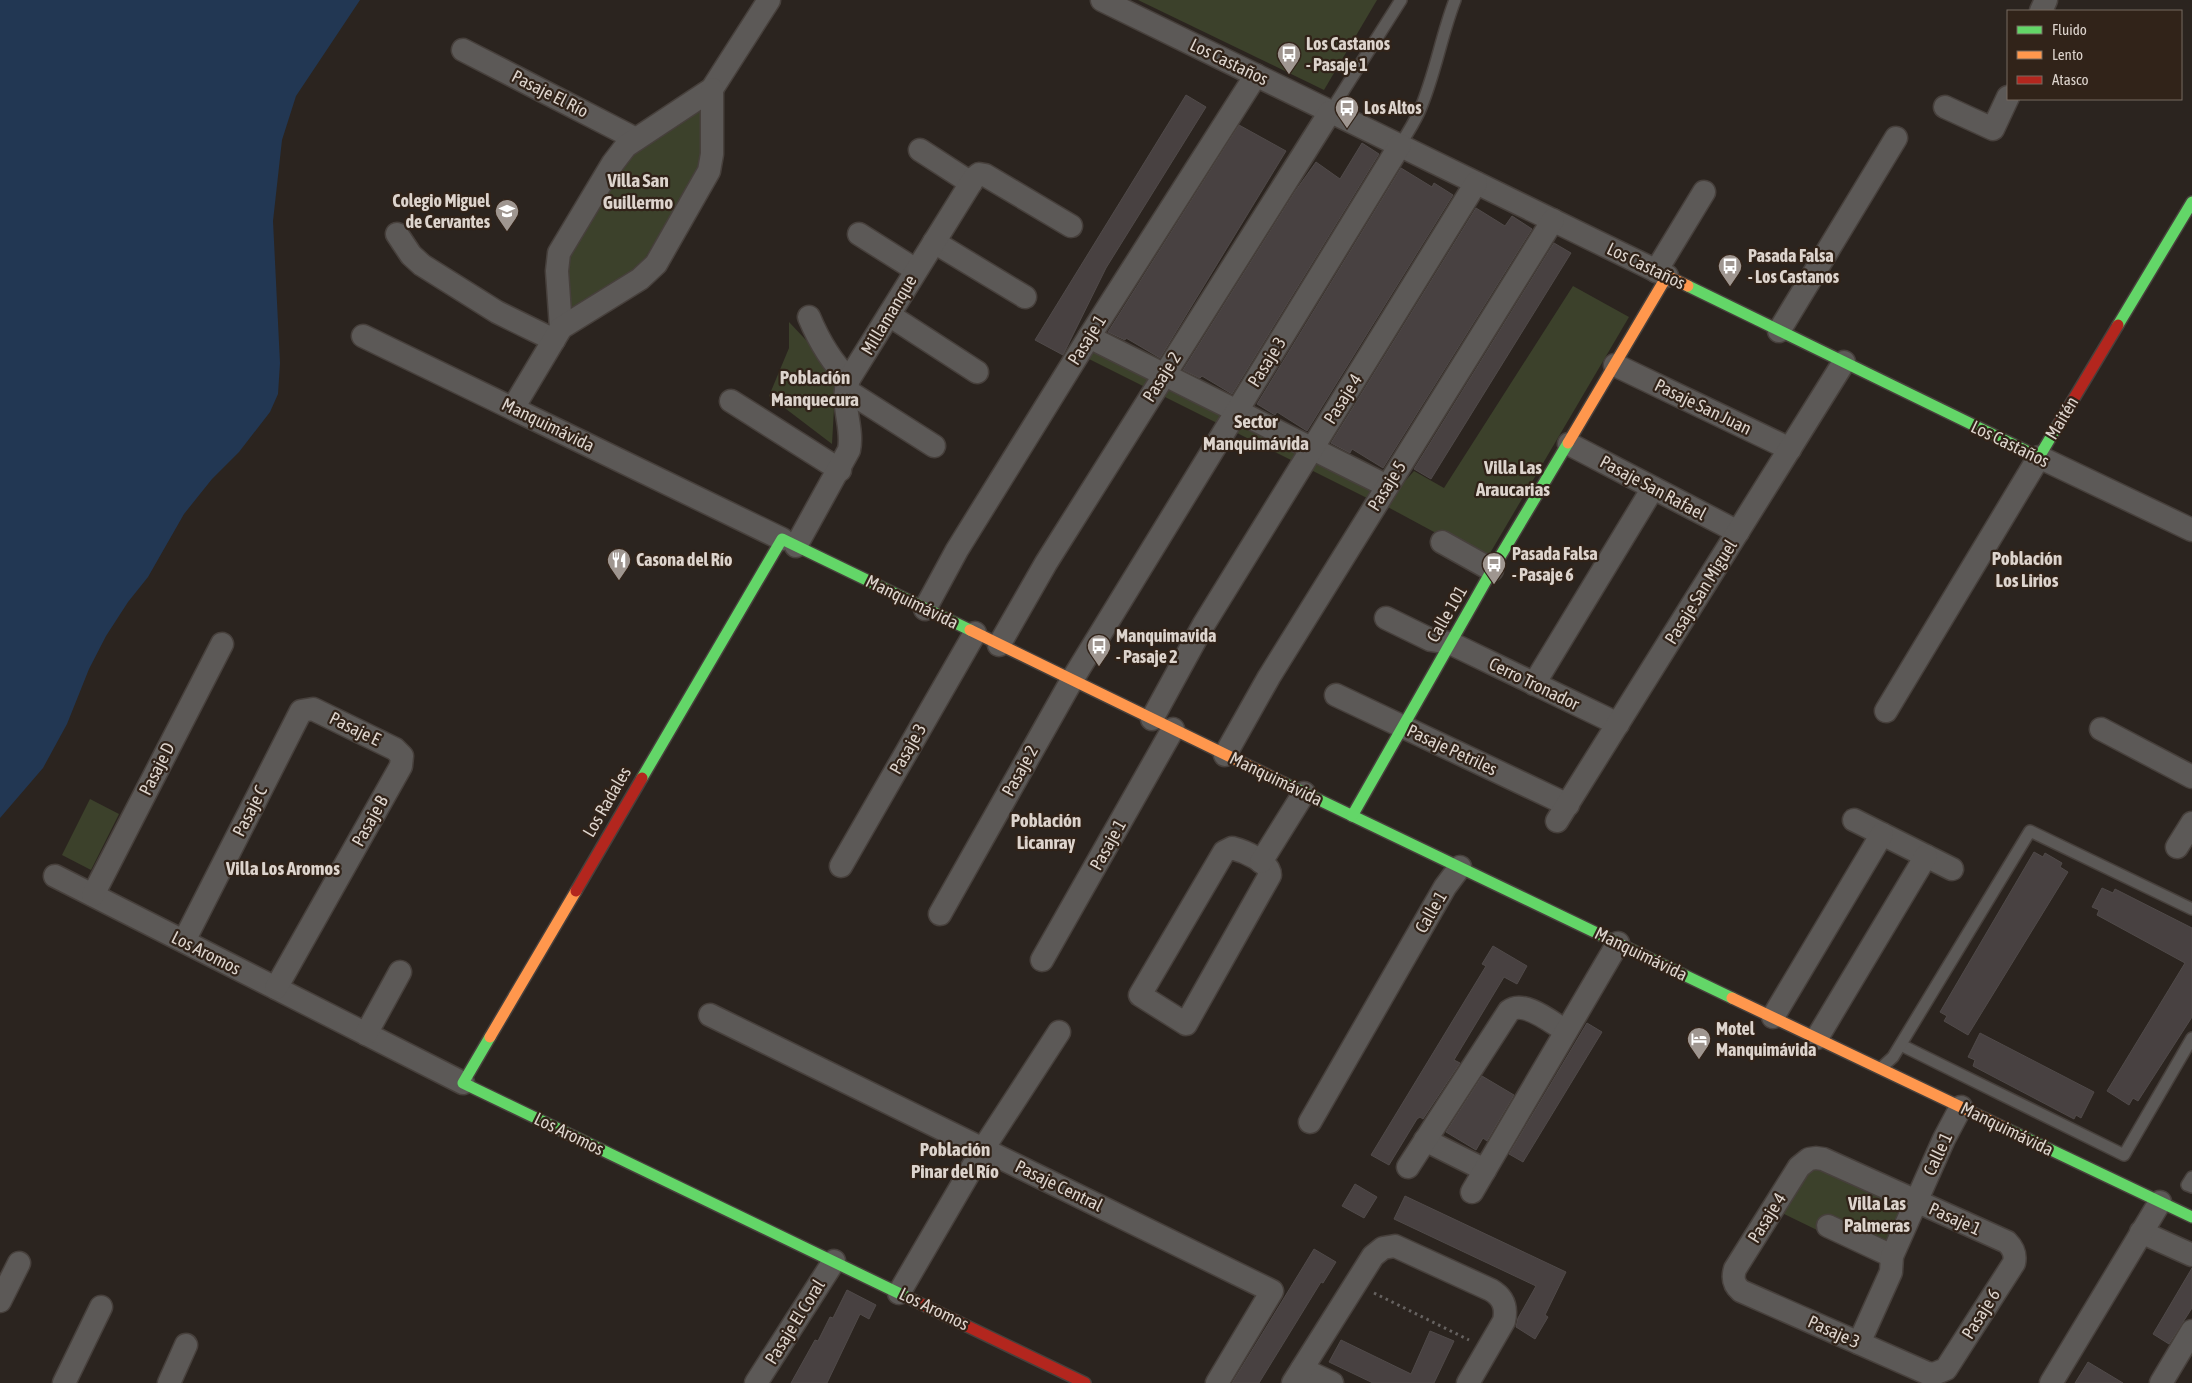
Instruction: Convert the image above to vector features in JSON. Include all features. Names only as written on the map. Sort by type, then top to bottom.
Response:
[{"type":"street","points":[[557,334],[557,271],[559,253],[613,163],[626,146],[712,89],[769,0]]},
{"type":"street","name":"Los Castaños","points":[[1102,0],[2038,458],[2192,530]]},
{"type":"street","name":"Pasaje El Río","points":[[463,50],[636,139]]},
{"type":"street","name":"Pasaje 1","points":[[925,609],[957,550],[1089,337],[1256,74]]},
{"type":"street","points":[[512,408],[557,334],[640,279],[656,264],[709,172],[712,154],[712,89]]},
{"type":"street","points":[[1945,107],[1993,129],[2007,99]]},
{"type":"street","name":"Pasaje 2","points":[[999,645],[1046,562],[1330,112]]},
{"type":"street","points":[[1779,331],[1896,138]]},
{"type":"street","name":"Pasaje 3","points":[[1072,680],[1400,146]]},
{"type":"street","points":[[920,150],[975,179],[985,175],[1071,226]]},
{"type":"street","name":"Millamanque","points":[[848,385],[916,270],[975,179]]},
{"type":"street","name":"Pasaje 4","points":[[1152,719],[1204,624],[1476,183]]},
{"type":"street","points":[[1662,274],[1704,192]]},
{"type":"street","name":"Maitén","points":[[1886,711],[2192,202]]},
{"type":"street","name":"Pasaje 5","points":[[1225,755],[1265,684],[1553,220]]},
{"type":"street","points":[[397,234],[411,255],[422,265],[497,312],[557,334]]},
{"type":"street","points":[[859,234],[916,270]]},
{"type":"street","points":[[934,242],[1025,297]]},
{"type":"street","name":"Calle 101","points":[[1352,816],[1492,570],[1616,364],[1662,274]]},
{"type":"street","points":[[889,315],[977,372]]},
{"type":"street","points":[[809,317],[831,359],[848,385],[934,446]]},
{"type":"street","name":"Manquimávida","points":[[362,336],[1225,755],[2192,1217]]},
{"type":"street","points":[[1089,337],[1387,486]]},
{"type":"street","name":"Pasaje San Miguel","points":[[1563,813],[1844,362]]},
{"type":"street","name":"Pasaje San Juan","points":[[1616,364],[1790,449]]},
{"type":"street","points":[[789,542],[840,470],[846,458],[851,443],[845,403],[848,385]]},
{"type":"street","points":[[731,401],[840,470]]},
{"type":"street","name":"Pasaje San Rafael","points":[[1569,444],[1738,532]]},
{"type":"street","points":[[1534,684],[1653,488]]},
{"type":"street","name":"Los Radales","points":[[463,1082],[789,542]]},
{"type":"street","points":[[1442,542],[1492,570]]},
{"type":"street","name":"Cerro Tronador","points":[[1386,618],[1431,640],[1450,643],[1618,724]]},
{"type":"street","name":"Pasaje 3","points":[[842,866],[975,633]]},
{"type":"street","name":"Pasaje D","points":[[92,895],[222,644]]},
{"type":"street","name":"Pasaje 2","points":[[940,914],[1072,680]]},
{"type":"street","name":"Pasaje Petriles","points":[[1336,695],[1402,726],[1563,813]]},
{"type":"street","name":"Pasaje E","points":[[305,709],[313,708],[395,749],[402,756]]},
{"type":"street","name":"Pasaje C","points":[[184,941],[298,715],[305,709]]},
{"type":"street","name":"Pasaje 1","points":[[1042,960],[1173,729]]},
{"type":"street","points":[[2101,729],[2192,777]]},
{"type":"street","name":"Pasaje B","points":[[276,988],[401,766],[402,756]]},
{"type":"street","points":[[1261,862],[1304,793]]},
{"type":"street","points":[[1854,820],[1952,869]]},
{"type":"street","points":[[2177,847],[2192,823]]},
{"type":"street","points":[[1772,1017],[1882,834]]},
{"type":"street","points":[[1228,849],[1237,849],[1261,862],[1270,871],[1269,879],[1186,1024],[1140,995],[1224,852],[1228,849]]},
{"type":"street","points":[[1817,1038],[1926,856]]},
{"type":"street","name":"Calle 1","points":[[1310,1122],[1445,887],[1460,867]]},
{"type":"street","name":"Los Aromos","points":[[55,876],[463,1082],[1085,1383]]},
{"type":"street","points":[[1472,1192],[1618,943]]},
{"type":"street","points":[[366,1034],[400,972]]},
{"type":"street","points":[[1408,1167],[1513,1008],[1522,1006],[1566,1031]]},
{"type":"street","name":"Pasaje Central","points":[[710,1015],[1272,1291],[1217,1383]]},
{"type":"street","points":[[899,1293],[983,1149],[1059,1032]]},
{"type":"street","name":"Calle 1","points":[[1892,1256],[1961,1107]]},
{"type":"street","points":[[1425,1140],[1485,1170]]},
{"type":"street","name":"Pasaje 1","points":[[1810,1159],[1823,1159],[2006,1242],[2014,1252]]},
{"type":"street","name":"Pasaje 4","points":[[1734,1282],[1735,1269],[1799,1167],[1810,1159]]},
{"type":"street","points":[[2051,1383],[2160,1202]]},
{"type":"street","points":[[1828,1226],[1892,1256],[1891,1272],[1859,1343]]},
{"type":"street","points":[[2141,1232],[2192,1256]]},
{"type":"street","points":[[1332,1383],[1297,1376],[1373,1256],[1383,1248],[1395,1246],[1491,1290],[1502,1300],[1506,1313],[1504,1321],[1468,1383]]},
{"type":"street","name":"Pasaje 6","points":[[1940,1373],[1950,1364],[2014,1263],[2014,1252]]},
{"type":"street","name":"Pasaje El Coral","points":[[756,1383],[834,1261]]},
{"type":"street","points":[[0,1301],[18,1263]]},
{"type":"street","name":"Pasaje 3","points":[[1734,1282],[1742,1291],[1859,1343],[1927,1373],[1940,1373]]},
{"type":"street","points":[[64,1383],[101,1307]]},
{"type":"street","points":[[2161,1383],[2192,1331]]},
{"type":"street","points":[[169,1383],[186,1345]]},
{"type":"lane","points":[[1330,112],[1401,0]]},
{"type":"lane","points":[[1400,146],[1425,98],[1448,19],[1456,0]]},
{"type":"lane","points":[[1880,1068],[1893,1057],[1901,1045],[2030,831],[2192,909]]},
{"type":"lane","points":[[1901,1045],[2124,1155],[2192,1038]]},
{"type":"lane","points":[[2192,1177],[2187,1185],[2192,1188]]},
{"type":"path","points":[[1355,1284],[1488,1349]]},
{"type":"green space","points":[[1138,0],[1377,0],[1324,90]]},
{"type":"green space","points":[[700,111],[701,152],[698,170],[644,260],[638,268],[569,310],[569,256],[624,162],[640,148]]},
{"type":"green space","points":[[1573,286],[1629,317],[1486,560],[1384,505],[1414,471],[1444,488]]},
{"type":"green space","points":[[789,322],[836,372],[832,444],[769,396],[789,348]]},
{"type":"green space","points":[[1092,350],[1371,490],[1367,498],[1087,358]]},
{"type":"green space","points":[[90,799],[119,814],[91,870],[62,855]]},
{"type":"green space","points":[[1812,1166],[1905,1204],[1884,1246],[1819,1231],[1782,1213]]},
{"type":"water","points":[[0,0],[360,0],[296,96],[282,140],[273,221],[280,363],[278,394],[270,412],[239,452],[212,479],[184,514],[148,577],[128,602],[106,636],[89,669],[67,724],[43,768],[0,818]]},
{"type":"building","points":[[1186,95],[1206,107],[1106,268],[1063,355],[1035,340]]},
{"type":"building","points":[[1239,125],[1286,151],[1160,358],[1126,338],[1125,340],[1108,332]]},
{"type":"building","points":[[1362,143],[1379,154],[1232,394],[1202,376],[1200,378],[1183,370],[1296,190],[1316,162],[1340,179]]},
{"type":"building","points":[[1401,168],[1432,187],[1434,183],[1453,195],[1307,431],[1277,412],[1275,415],[1257,404]]},
{"type":"building","points":[[1476,208],[1505,226],[1512,216],[1532,229],[1383,468],[1352,449],[1350,453],[1331,443]]},
{"type":"building","points":[[1554,243],[1571,253],[1431,479],[1414,469]]},
{"type":"building","points":[[2034,852],[2043,857],[2045,853],[2062,863],[2060,867],[2068,872],[1968,1035],[1944,1021],[1947,1016],[1940,1012]]},
{"type":"building","points":[[2102,888],[2113,893],[2115,889],[2192,928],[2192,1017],[2138,1101],[2133,1098],[2129,1105],[2107,1091],[2185,963],[2097,915],[2099,910],[2092,907]]},
{"type":"building","points":[[1493,946],[1527,966],[1517,984],[1504,977],[1454,1060],[1460,1063],[1423,1119],[1420,1117],[1417,1119],[1389,1165],[1371,1155],[1486,966],[1482,964]]},
{"type":"building","points":[[1587,1023],[1602,1032],[1523,1162],[1509,1154]]},
{"type":"building","points":[[1980,1033],[2094,1092],[2081,1118],[2076,1115],[2074,1119],[1973,1066],[1975,1060],[1968,1057]]},
{"type":"building","points":[[1482,1076],[1514,1095],[1487,1141],[1483,1138],[1476,1150],[1446,1132]]},
{"type":"building","points":[[1355,1184],[1377,1197],[1364,1218],[1342,1206]]},
{"type":"building","points":[[1405,1196],[1566,1272],[1545,1315],[1548,1317],[1535,1339],[1516,1327],[1518,1318],[1536,1286],[1394,1219]]},
{"type":"building","points":[[1314,1249],[1336,1262],[1323,1283],[1321,1282],[1259,1383],[1232,1383]]},
{"type":"building","points":[[2192,1268],[2192,1308],[2169,1344],[2153,1334]]},
{"type":"building","points":[[847,1290],[876,1305],[869,1319],[860,1314],[827,1383],[791,1383],[815,1340],[818,1341],[830,1317],[833,1318]]},
{"type":"building","points":[[1430,1331],[1454,1341],[1434,1383],[1373,1383],[1329,1362],[1341,1340],[1411,1374]]},
{"type":"building","points":[[2088,1362],[2123,1383],[2075,1383]]},
{"type":"traffic: fast","points":[[2118,325],[2192,202]]},
{"type":"traffic: fast","points":[[1688,286],[2039,457],[2058,425]]},
{"type":"traffic: fast","points":[[1352,816],[1492,570],[1568,443]]},
{"type":"traffic: fast","points":[[642,778],[782,539],[970,630]]},
{"type":"traffic: fast","points":[[1284,783],[1732,998]]},
{"type":"traffic: fast","points":[[490,1037],[463,1083],[915,1301]]},
{"type":"traffic: fast","points":[[2007,1129],[2192,1217]]},
{"type":"traffic: slow","points":[[1568,443],[1667,276],[1688,286]]},
{"type":"traffic: slow","points":[[970,630],[1284,783]]},
{"type":"traffic: slow","points":[[490,1037],[576,891]]},
{"type":"traffic: slow","points":[[1732,998],[2007,1129]]},
{"type":"traffic: jam","points":[[2058,425],[2118,325]]},
{"type":"traffic: jam","points":[[576,891],[642,778]]},
{"type":"traffic: jam","points":[[915,1301],[1085,1383]]},
{"type":"place","name":"Los Castanos - Pasaje 1","points":[[1289,75]]},
{"type":"place","name":"Los Altos","points":[[1347,129]]},
{"type":"place","name":"Colegio Miguel de Cervantes","points":[[507,232]]},
{"type":"place","name":"Pasada Falsa - Los Castanos","points":[[1730,287]]},
{"type":"place","name":"Casona del Río","points":[[619,581]]},
{"type":"place","name":"Pasada Falsa - Pasaje 6","points":[[1494,585]]},
{"type":"place","name":"Manquimavida - Pasaje 2","points":[[1099,667]]},
{"type":"place","name":"Motel Manquimávida","points":[[1699,1060]]},
{"type":"district","name":"Villa San Guillermo","points":[[638,191]]},
{"type":"district","name":"Población Manquecura","points":[[815,388]]},
{"type":"district","name":"Sector Manquimávida","points":[[1256,432]]},
{"type":"district","name":"Villa Las Araucarias","points":[[1513,478]]},
{"type":"district","name":"Población Los Lirios","points":[[2027,569]]},
{"type":"district","name":"Población Licanray","points":[[1046,831]]},
{"type":"district","name":"Villa Los Aromos","points":[[283,868]]},
{"type":"district","name":"Población Pinar del Río","points":[[955,1160]]},
{"type":"district","name":"Villa Las Palmeras","points":[[1877,1214]]}]
